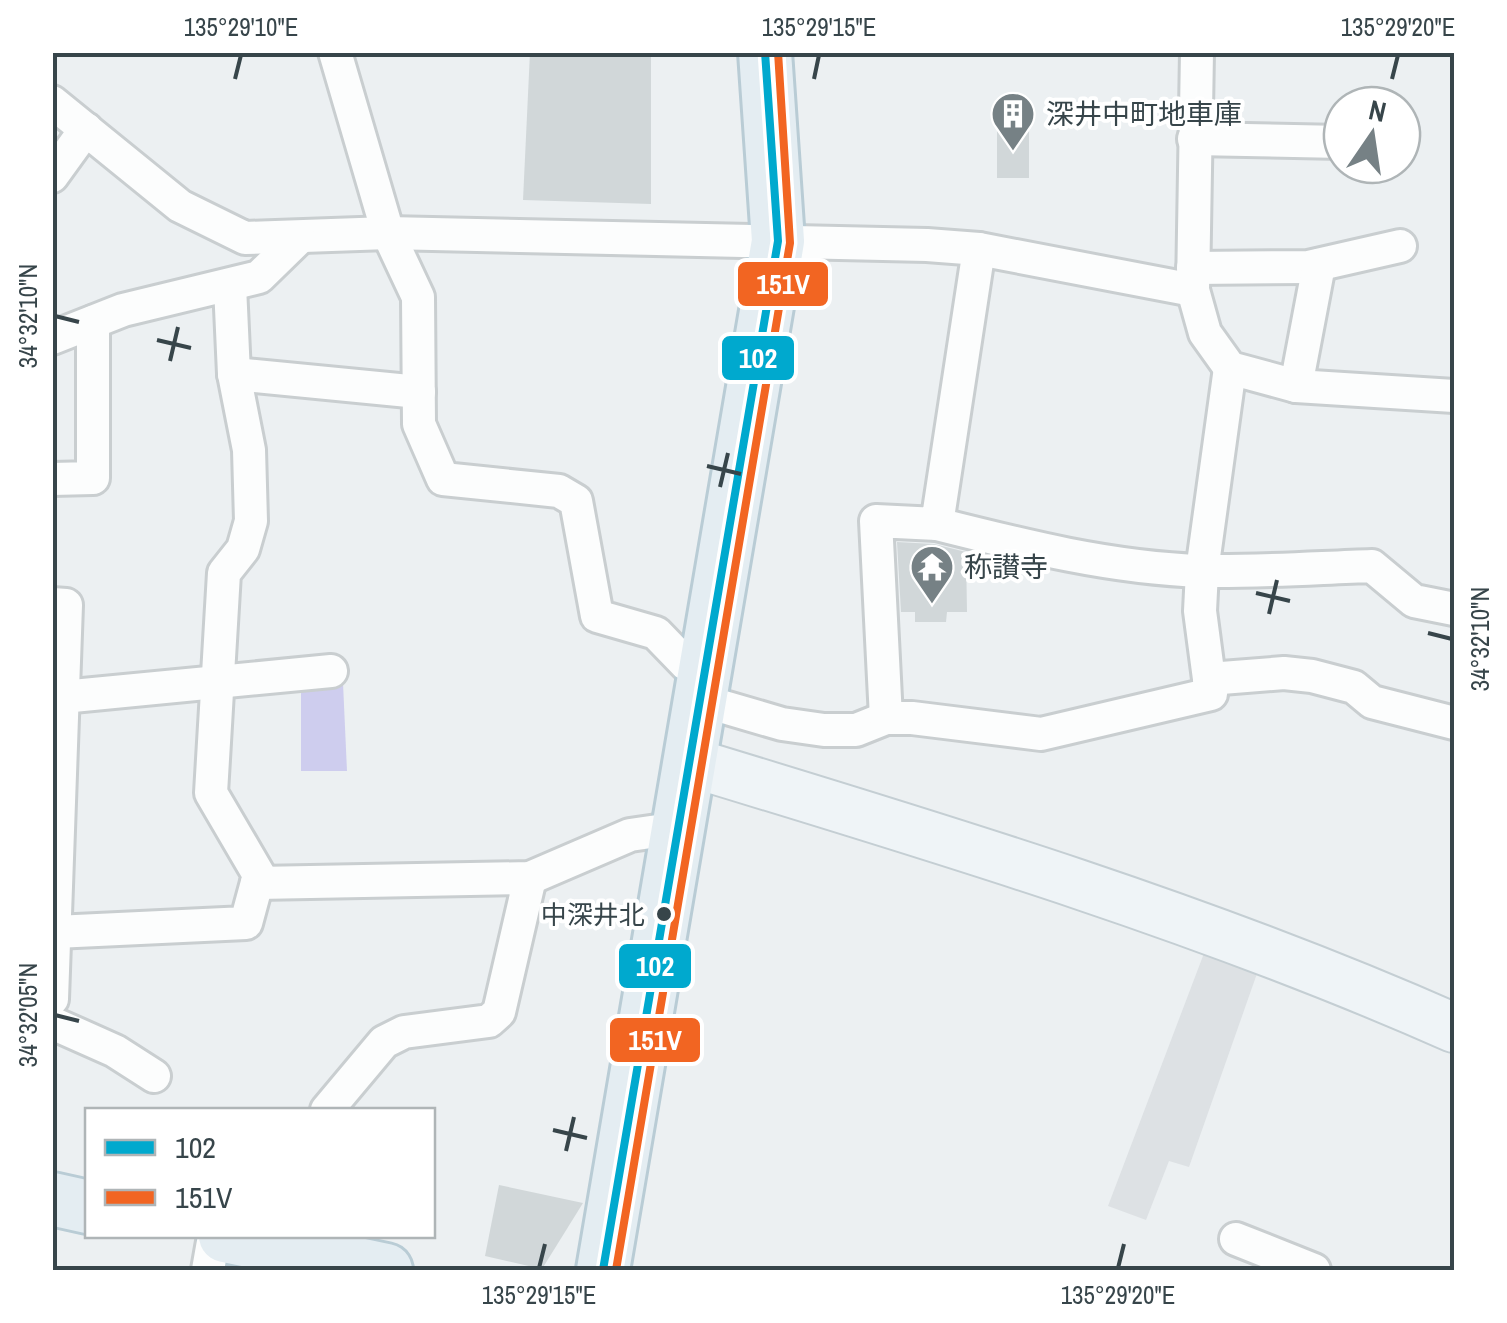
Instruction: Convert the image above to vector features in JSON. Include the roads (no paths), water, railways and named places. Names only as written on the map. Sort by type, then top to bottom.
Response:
[{"type":"main road","points":[[603,1270],[778,242],[765,52]]},
{"type":"main road","points":[[52,1199],[85,1205]]},
{"type":"main road","points":[[234,1238],[386,1270]]},
{"type":"street","points":[[334,52],[388,233],[418,297],[419,424],[444,479],[559,491],[576,501],[597,616],[656,632],[702,688],[782,724],[856,730],[886,718],[912,718],[1041,734],[1211,694],[1200,610],[1202,571],[1230,368]]},
{"type":"street","points":[[1189,59],[1194,139],[1194,279],[1205,333],[1230,368],[1296,386],[1454,396]]},
{"type":"street","points":[[52,102],[180,206],[245,238],[388,233],[979,249],[1194,279],[1319,264],[1400,246]]},
{"type":"street","points":[[52,176],[86,130]]},
{"type":"street","points":[[1194,139],[1322,142]]},
{"type":"street","points":[[52,338],[123,310],[259,277],[299,238]]},
{"type":"street","points":[[936,524],[979,249]]},
{"type":"street","points":[[1296,386],[1319,264]]},
{"type":"street","points":[[55,932],[246,923],[257,883],[259,875],[211,792],[224,572],[243,549],[251,521],[249,450],[234,374],[230,286]]},
{"type":"street","points":[[52,479],[93,478],[94,322]]},
{"type":"street","points":[[234,374],[419,392]]},
{"type":"street","points":[[886,718],[876,521],[936,524],[1046,552],[1202,571],[1372,566],[1414,601],[1454,609]]},
{"type":"street","points":[[52,604],[66,605],[58,698],[52,999]]},
{"type":"street","points":[[58,698],[331,671]]},
{"type":"street","points":[[1209,679],[1284,673],[1312,676],[1354,687],[1372,702],[1454,723]]},
{"type":"street","points":[[690,762],[965,846],[1397,1002],[1454,1028]]},
{"type":"street","points":[[257,883],[530,878],[630,836],[678,828]]},
{"type":"street","points":[[329,1108],[384,1042],[404,1032],[489,1021],[499,1012],[530,878]]},
{"type":"street","points":[[52,1023],[116,1051],[154,1076]]},
{"type":"street","points":[[208,1270],[214,1238]]},
{"type":"street","points":[[1236,1239],[1314,1270]]},
{"type":"place","name":"深井中町地車庫","points":[[1013,152]]},
{"type":"place","name":"称讃寺","points":[[932,605]]},
{"type":"place","name":"中深井北","points":[[664,914]]}]
